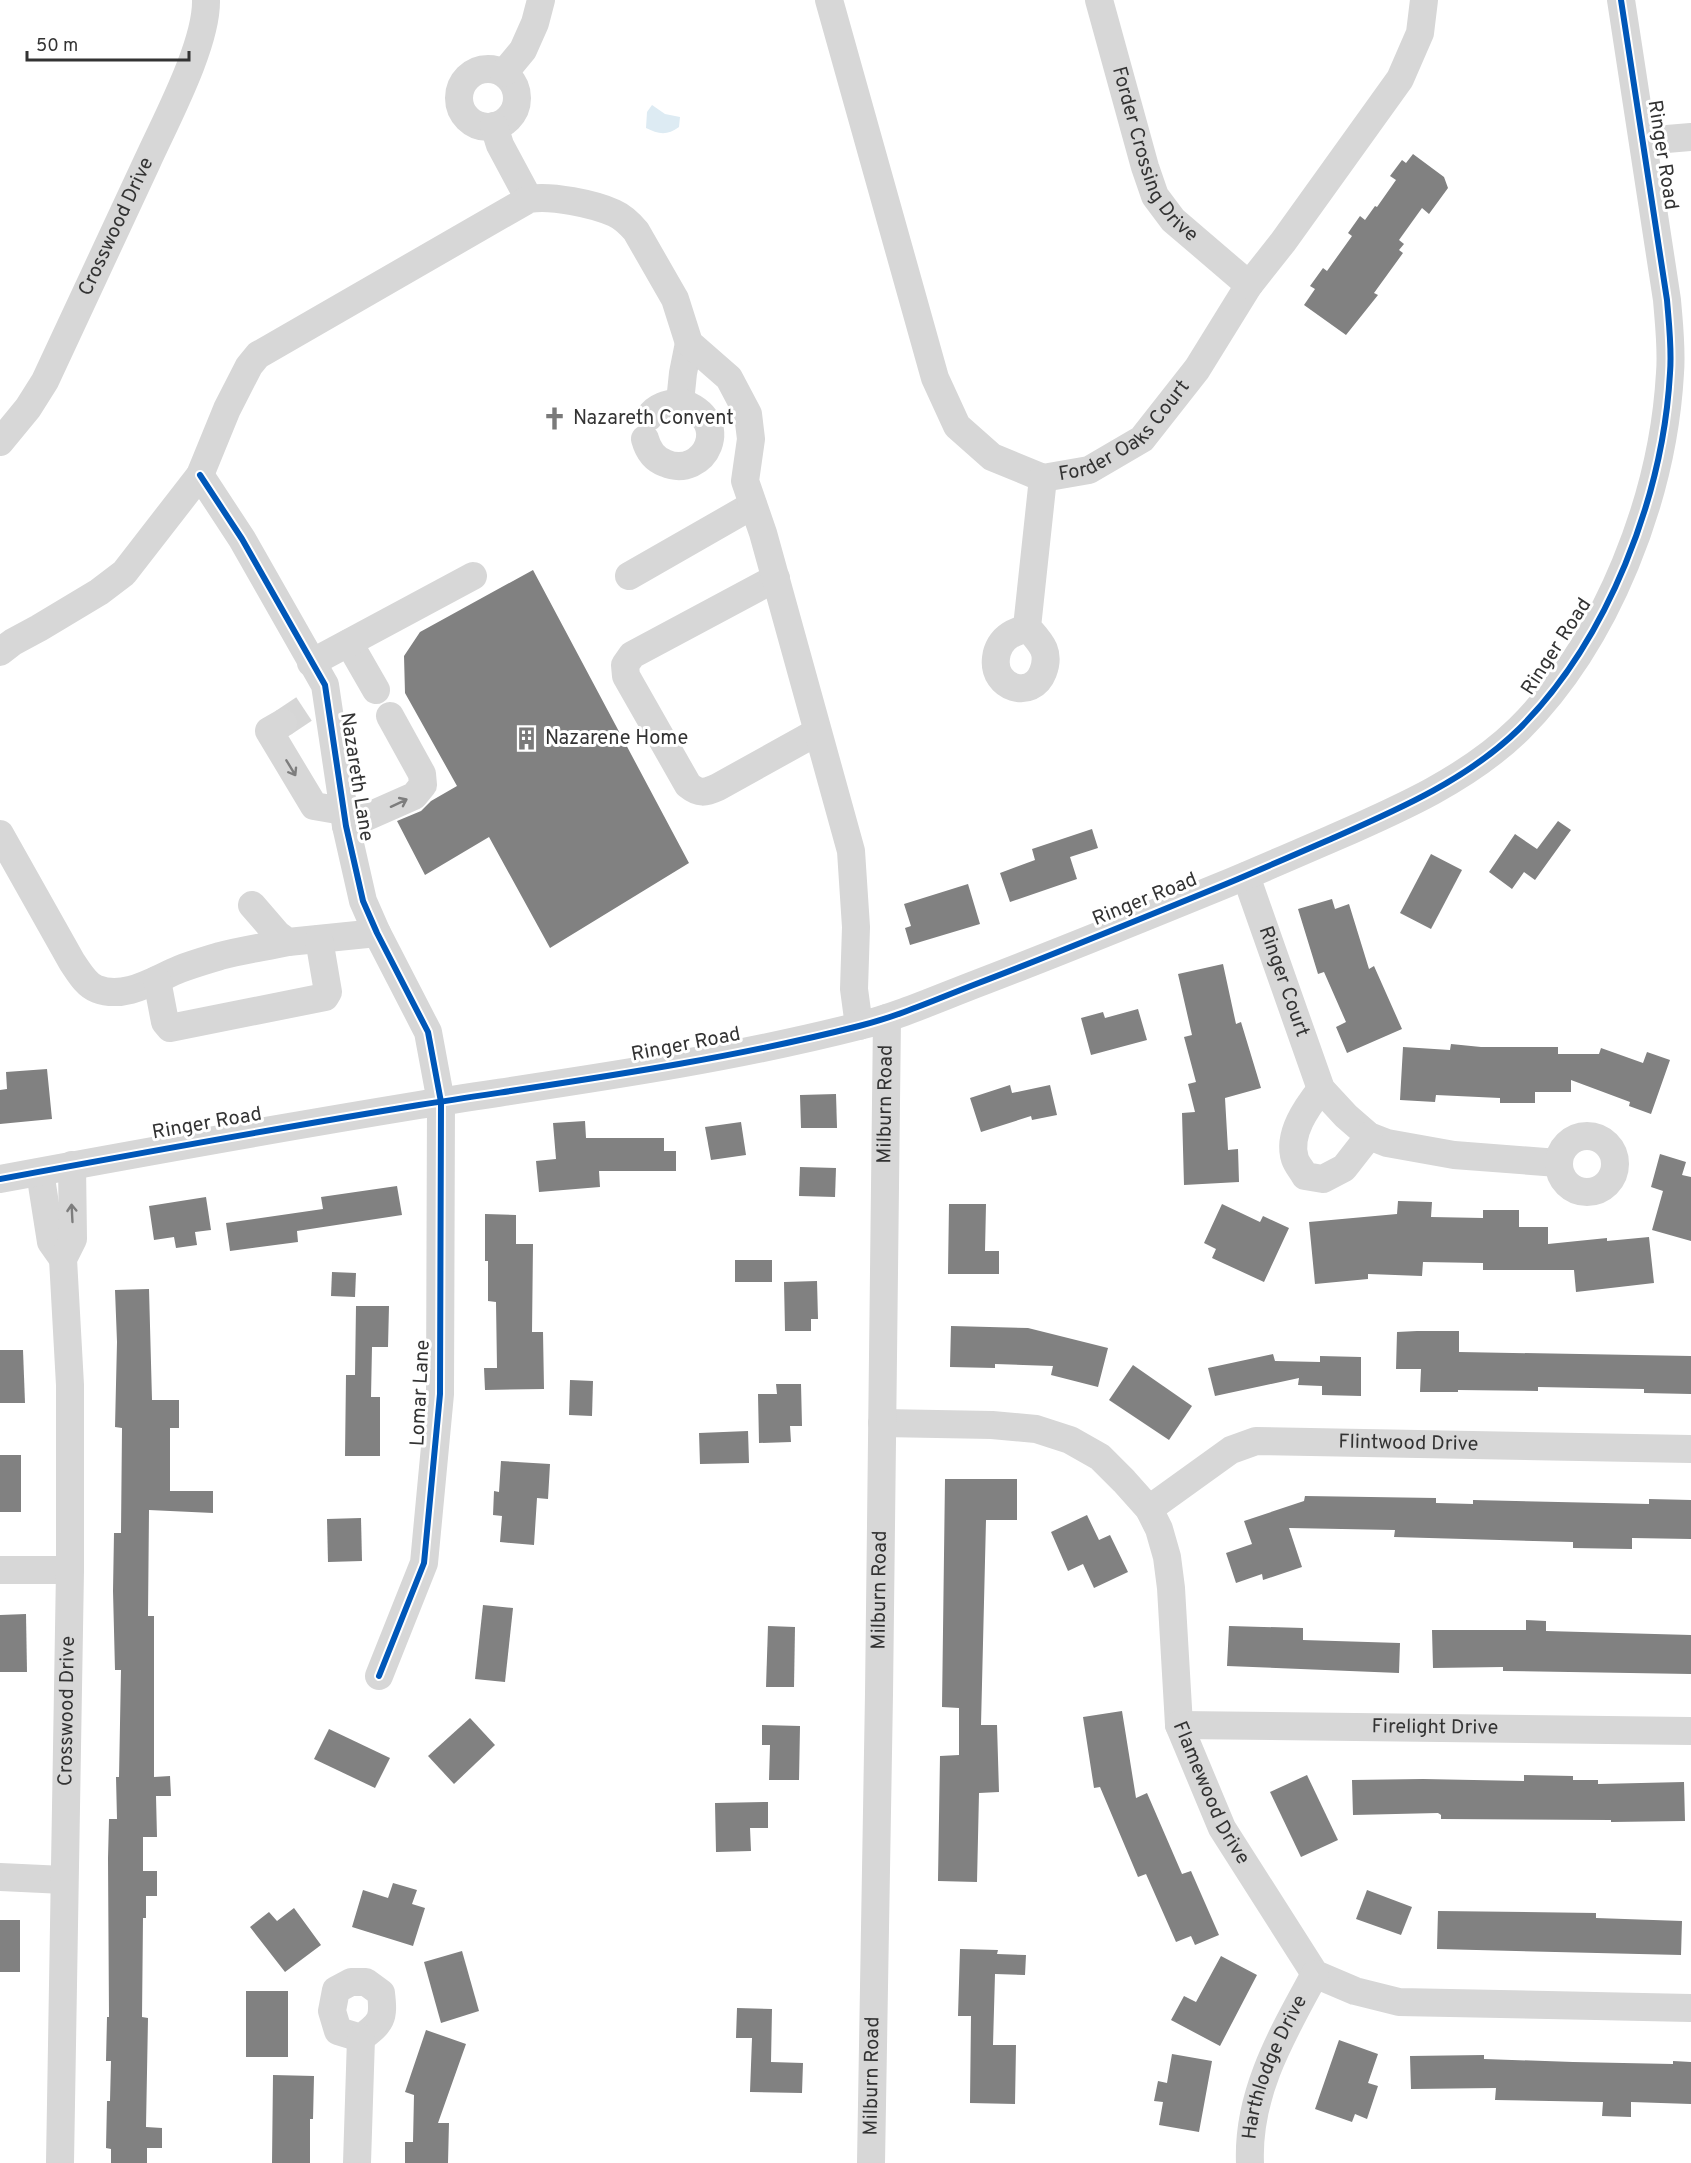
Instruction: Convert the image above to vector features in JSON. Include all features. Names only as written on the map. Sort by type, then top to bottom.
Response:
[{"type":"street","name":"Crosswood Drive","points":[[0,442],[28,408],[45,381],[176,99],[197,44],[206,13],[206,0]]},
{"type":"street","points":[[504,73],[523,51],[535,23],[541,0]]},
{"type":"street","name":"Forder Oaks Court","points":[[829,0],[935,378],[952,416],[957,426],[992,458],[1043,478],[1089,471],[1142,440],[1197,369],[1249,285],[1283,242],[1400,79],[1420,33],[1424,0]]},
{"type":"street","name":"Forder Crossing Drive","points":[[1099,0],[1155,196],[1173,220],[1249,285]]},
{"type":"street","name":"Ringer Road","points":[[0,1179],[294,1125],[626,1073],[745,1051],[859,1026],[887,1018],[1076,946],[1246,876],[1366,824],[1419,798],[1471,767],[1520,728],[1565,674],[1600,614],[1621,573],[1648,499],[1664,431],[1671,342],[1667,300],[1621,0]]},
{"type":"street","points":[[485,69],[495,69],[504,73],[516,87],[518,96],[517,105],[507,121],[494,126],[481,126],[472,122],[464,115],[460,106],[461,86],[475,72],[485,69]]},
{"type":"street","points":[[494,126],[500,145],[530,199]]},
{"type":"street","points":[[1643,141],[1691,136]]},
{"type":"street","points":[[0,651],[82,603],[124,573],[200,475],[227,409],[249,366],[258,355],[530,199],[552,197],[615,213],[629,222],[636,231],[675,299],[689,343],[680,402]]},
{"type":"street","points":[[689,343],[729,378],[748,414],[751,439],[745,481],[776,578],[851,851],[856,927],[854,989],[859,1026]]},
{"type":"street","points":[[680,402],[703,414],[709,423],[709,444],[704,454],[695,462],[685,466],[673,466],[655,457],[647,448],[647,428],[653,412],[660,407],[680,402]]},
{"type":"street","name":"Nazareth Lane","points":[[200,475],[243,539],[324,685],[304,709],[344,818],[363,901],[428,1032],[441,1102]]},
{"type":"street","points":[[1027,627],[1043,478]]},
{"type":"street","points":[[629,576],[753,505]]},
{"type":"street","points":[[311,663],[473,576]]},
{"type":"street","points":[[776,578],[632,655],[625,665],[626,676],[688,785],[697,792],[706,792],[718,787],[817,732]]},
{"type":"street","points":[[349,644],[376,690]]},
{"type":"street","points":[[304,709],[269,730],[314,806],[344,818],[414,795],[423,785],[422,774],[390,716]]},
{"type":"street","points":[[0,834],[83,978],[95,988],[109,992],[127,990],[221,956],[288,942],[377,933]]},
{"type":"street","name":"Ringer Court","points":[[1246,876],[1321,1089],[1346,1116],[1369,1136],[1388,1143],[1454,1155],[1558,1164]]},
{"type":"street","points":[[252,905],[277,934],[288,942]]},
{"type":"street","points":[[157,980],[165,1022],[170,1028],[325,997],[328,992],[319,939]]},
{"type":"street","name":"Milburn Road","points":[[871,2163],[887,1018]]},
{"type":"street","points":[[1321,1089],[1304,1110],[1294,1141],[1295,1158],[1305,1176],[1323,1179],[1344,1168],[1369,1136]]},
{"type":"street","name":"Lomar Lane","points":[[379,1676],[424,1563],[440,1394],[441,1102]]},
{"type":"street","name":"Crosswood Drive","points":[[60,2163],[70,1570],[70,1385],[63,1259],[73,1239],[72,1165]]},
{"type":"street","name":"Crosswood Drive","points":[[40,1172],[51,1242],[63,1259]]},
{"type":"street","name":"Flamewood Drive","points":[[882,1423],[992,1425],[1036,1429],[1070,1440],[1100,1457],[1149,1509],[1159,1529],[1167,1557],[1179,1725],[1222,1828],[1315,1974]]},
{"type":"street","name":"Flintwood Drive","points":[[1149,1509],[1231,1450],[1256,1441],[1691,1449]]},
{"type":"street","points":[[0,1570],[70,1570]]},
{"type":"street","name":"Firelight Drive","points":[[1179,1725],[1691,1731]]},
{"type":"street","points":[[0,1877],[64,1880]]},
{"type":"street","points":[[1315,1974],[1355,1991],[1399,2002],[1691,2008]]},
{"type":"street","name":"Harthlodge Drive","points":[[1250,2163],[1250,2126],[1274,2049],[1315,1974]]},
{"type":"street","points":[[357,2163],[361,2038]]},
{"type":"shaded area","points":[[652,105],[665,114],[680,117],[679,127],[662,133],[646,128],[647,112]]},
{"type":"building","points":[[1413,154],[1444,177],[1448,188],[1429,214],[1422,208],[1399,240],[1404,244],[1399,250],[1403,253],[1374,293],[1378,295],[1346,335],[1304,305],[1315,289],[1310,286],[1323,268],[1327,271],[1352,236],[1348,233],[1360,216],[1365,220],[1375,206],[1377,207],[1396,180],[1390,176],[1402,160],[1406,163]]},
{"type":"building","name":"Nazarene Home","points":[[533,570],[689,863],[550,948],[489,837],[425,875],[397,821],[421,811],[431,801],[457,786],[405,693],[404,656],[420,632]]},
{"type":"building","points":[[1558,821],[1571,830],[1535,880],[1524,872],[1512,889],[1489,872],[1515,834],[1537,849]]},
{"type":"building","points":[[1092,829],[1098,848],[1070,857],[1077,879],[1010,902],[1000,873],[1035,860],[1032,849]]},
{"type":"building","points":[[1431,854],[1462,870],[1431,929],[1400,913]]},
{"type":"building","points":[[968,884],[980,924],[910,945],[905,928],[911,926],[904,904]]},
{"type":"building","points":[[1332,899],[1335,909],[1349,904],[1369,969],[1374,966],[1402,1029],[1347,1053],[1336,1027],[1346,1022],[1324,972],[1318,974],[1298,909]]},
{"type":"building","points":[[1223,964],[1236,1024],[1241,1022],[1261,1088],[1225,1098],[1228,1150],[1238,1149],[1239,1182],[1184,1185],[1182,1113],[1195,1112],[1188,1084],[1196,1082],[1184,1037],[1192,1035],[1178,974]]},
{"type":"building","points":[[1138,1009],[1147,1040],[1091,1055],[1081,1018],[1103,1012],[1105,1018]]},
{"type":"building","points":[[1451,1044],[1481,1047],[1558,1047],[1558,1054],[1599,1054],[1601,1048],[1643,1063],[1647,1052],[1670,1060],[1651,1114],[1629,1106],[1630,1102],[1571,1080],[1571,1092],[1535,1092],[1535,1103],[1500,1103],[1500,1098],[1436,1095],[1435,1102],[1400,1100],[1403,1047],[1450,1050]]},
{"type":"building","points":[[47,1069],[52,1119],[0,1124],[0,1090],[7,1089],[6,1072]]},
{"type":"building","points":[[1010,1085],[1012,1093],[1050,1085],[1057,1115],[1032,1120],[1031,1116],[981,1132],[970,1098]]},
{"type":"building","points":[[836,1094],[837,1128],[801,1128],[800,1095]]},
{"type":"building","points":[[585,1121],[586,1138],[664,1138],[664,1151],[676,1151],[676,1171],[599,1171],[600,1187],[539,1192],[536,1161],[556,1159],[553,1123]]},
{"type":"building","points":[[741,1122],[746,1155],[711,1160],[705,1127]]},
{"type":"building","points":[[1660,1154],[1686,1162],[1682,1175],[1691,1177],[1691,1241],[1652,1230],[1663,1191],[1651,1187]]},
{"type":"building","points":[[800,1167],[836,1168],[835,1197],[799,1196]]},
{"type":"building","points":[[397,1186],[402,1215],[297,1231],[298,1242],[230,1251],[226,1223],[323,1209],[321,1197]]},
{"type":"building","points":[[206,1197],[211,1230],[195,1232],[197,1245],[176,1248],[174,1237],[154,1240],[149,1206]]},
{"type":"building","points":[[1398,1201],[1432,1202],[1431,1217],[1483,1218],[1483,1210],[1519,1210],[1519,1227],[1548,1227],[1548,1244],[1607,1238],[1607,1241],[1649,1237],[1654,1283],[1576,1292],[1574,1270],[1483,1270],[1483,1263],[1423,1262],[1422,1276],[1368,1274],[1368,1279],[1315,1284],[1309,1222],[1397,1214]]},
{"type":"building","points":[[949,1204],[986,1204],[985,1251],[999,1251],[999,1274],[948,1274]]},
{"type":"building","points":[[1222,1204],[1260,1222],[1263,1216],[1289,1228],[1264,1282],[1212,1258],[1216,1249],[1204,1243]]},
{"type":"building","points":[[485,1214],[516,1215],[516,1244],[533,1244],[532,1332],[543,1332],[544,1389],[485,1390],[484,1368],[497,1368],[496,1302],[488,1301]]},
{"type":"building","points":[[735,1260],[772,1260],[772,1282],[735,1282]]},
{"type":"building","points":[[332,1272],[356,1273],[355,1297],[331,1296]]},
{"type":"building","points":[[817,1281],[818,1319],[811,1319],[811,1331],[785,1331],[784,1282]]},
{"type":"building","points":[[149,1289],[152,1400],[179,1400],[179,1428],[170,1428],[170,1491],[213,1491],[213,1513],[149,1510],[148,1616],[154,1616],[154,1777],[170,1776],[171,1796],[156,1796],[157,1837],[143,1837],[143,1871],[157,1871],[157,1896],[146,1896],[146,1918],[143,1918],[142,2017],[148,2018],[146,2127],[162,2128],[162,2148],[147,2148],[147,2163],[111,2163],[111,2149],[106,2148],[111,2061],[106,2061],[107,2017],[109,2017],[108,1858],[109,1819],[117,1819],[116,1777],[119,1777],[121,1670],[115,1670],[113,1591],[114,1533],[121,1533],[122,1428],[115,1427],[117,1342],[115,1290]]},
{"type":"building","points":[[356,1306],[389,1306],[388,1347],[372,1347],[371,1397],[380,1397],[380,1456],[345,1456],[346,1375],[355,1375]]},
{"type":"building","points":[[951,1326],[1028,1328],[1108,1348],[1098,1387],[1051,1375],[1053,1366],[995,1364],[995,1368],[950,1367]]},
{"type":"building","points":[[1459,1331],[1459,1352],[1691,1356],[1691,1394],[1644,1393],[1644,1389],[1538,1387],[1538,1391],[1420,1392],[1421,1369],[1396,1369],[1397,1332]]},
{"type":"building","points":[[0,1350],[23,1350],[25,1403],[0,1403]]},
{"type":"building","points":[[1273,1354],[1275,1361],[1320,1362],[1320,1356],[1361,1357],[1361,1396],[1322,1395],[1322,1386],[1298,1385],[1299,1378],[1215,1396],[1208,1368]]},
{"type":"building","points":[[1133,1365],[1192,1406],[1169,1440],[1109,1400]]},
{"type":"building","points":[[570,1380],[593,1381],[592,1416],[569,1415]]},
{"type":"building","points":[[776,1384],[801,1384],[802,1426],[790,1426],[791,1442],[759,1443],[758,1394],[777,1394]]},
{"type":"building","points":[[748,1431],[749,1463],[700,1464],[699,1433]]},
{"type":"building","points":[[0,1455],[21,1455],[21,1512],[0,1512]]},
{"type":"building","points":[[501,1461],[550,1464],[548,1499],[537,1498],[534,1545],[500,1542],[502,1516],[493,1515],[494,1491],[499,1492]]},
{"type":"building","points":[[945,1479],[1017,1479],[1017,1520],[986,1520],[981,1725],[997,1725],[999,1792],[979,1793],[977,1882],[938,1881],[940,1756],[959,1755],[959,1708],[942,1707]]},
{"type":"building","points":[[1305,1496],[1436,1498],[1436,1503],[1473,1504],[1473,1500],[1649,1504],[1649,1499],[1691,1500],[1691,1539],[1632,1538],[1632,1549],[1573,1548],[1573,1542],[1394,1537],[1395,1530],[1289,1528],[1302,1567],[1263,1580],[1262,1574],[1236,1583],[1226,1553],[1252,1544],[1244,1521],[1304,1501]]},
{"type":"building","points":[[1087,1515],[1099,1540],[1110,1535],[1128,1572],[1094,1588],[1083,1564],[1068,1571],[1051,1532]]},
{"type":"building","points":[[361,1518],[362,1561],[328,1562],[327,1519]]},
{"type":"building","points":[[483,1605],[513,1608],[505,1682],[475,1679]]},
{"type":"building","points":[[26,1614],[27,1672],[0,1672],[0,1615]]},
{"type":"building","points":[[1526,1620],[1546,1621],[1546,1631],[1691,1635],[1691,1674],[1503,1671],[1503,1667],[1433,1668],[1432,1630],[1526,1630]]},
{"type":"building","points":[[768,1626],[795,1627],[794,1687],[766,1687]]},
{"type":"building","points":[[1229,1626],[1303,1628],[1303,1640],[1400,1643],[1399,1673],[1227,1666]]},
{"type":"building","points":[[1122,1711],[1136,1798],[1147,1793],[1182,1874],[1191,1871],[1219,1935],[1195,1945],[1191,1936],[1176,1942],[1146,1874],[1138,1877],[1100,1787],[1094,1788],[1083,1717]]},
{"type":"building","points":[[470,1718],[495,1745],[454,1784],[428,1756]]},
{"type":"building","points":[[762,1725],[800,1726],[799,1780],[769,1780],[770,1745],[762,1745]]},
{"type":"building","points":[[329,1729],[390,1758],[375,1788],[314,1759]]},
{"type":"building","points":[[1307,1775],[1338,1840],[1301,1857],[1270,1792]]},
{"type":"building","points":[[1524,1775],[1573,1776],[1573,1780],[1598,1780],[1598,1784],[1684,1782],[1685,1821],[1441,1819],[1438,1813],[1353,1815],[1352,1780],[1524,1781]]},
{"type":"building","points":[[768,1802],[768,1828],[750,1828],[751,1851],[716,1852],[715,1803]]},
{"type":"building","points":[[393,1883],[417,1890],[412,1904],[425,1908],[413,1946],[352,1927],[363,1890],[388,1898]]},
{"type":"building","points":[[1367,1890],[1412,1907],[1401,1935],[1356,1919]]},
{"type":"building","points":[[294,1908],[321,1945],[285,1972],[250,1927],[269,1912],[277,1921]]},
{"type":"building","points":[[1438,1911],[1596,1913],[1596,1918],[1682,1921],[1681,1955],[1437,1949]]},
{"type":"building","points":[[0,1920],[20,1920],[20,1972],[0,1972]]},
{"type":"building","points":[[960,1949],[998,1950],[997,1954],[1026,1955],[1025,1975],[995,1974],[993,2045],[1016,2045],[1015,2104],[970,2103],[971,2016],[958,2016]]},
{"type":"building","points":[[462,1951],[479,2011],[441,2023],[424,1962]]},
{"type":"building","points":[[1221,1956],[1257,1975],[1220,2046],[1171,2020],[1184,1996],[1196,2002]]},
{"type":"building","points":[[246,1991],[288,1991],[288,2057],[246,2057]]},
{"type":"building","points":[[737,2008],[772,2009],[771,2062],[803,2063],[802,2093],[750,2092],[752,2038],[736,2038]]},
{"type":"building","points":[[426,2030],[466,2044],[438,2123],[449,2123],[448,2163],[405,2163],[405,2142],[413,2142],[414,2095],[405,2092]]},
{"type":"building","points":[[1339,2040],[1378,2054],[1368,2083],[1378,2086],[1367,2119],[1355,2114],[1352,2122],[1315,2109]]},
{"type":"building","points":[[1172,2054],[1212,2061],[1199,2132],[1159,2125],[1163,2102],[1154,2101],[1158,2081],[1167,2083]]},
{"type":"building","points":[[1484,2055],[1484,2059],[1673,2064],[1673,2061],[1691,2062],[1691,2104],[1631,2102],[1631,2117],[1602,2116],[1603,2102],[1495,2100],[1496,2088],[1411,2089],[1410,2056]]},
{"type":"building","points":[[273,2075],[314,2076],[313,2119],[310,2119],[310,2163],[272,2163]]},
{"type":"tunnel","points":[[283,723],[304,709]]},
{"type":"cycle path","points":[[0,1179],[419,1105],[695,1061],[750,1051],[874,1022],[1039,960],[1266,867],[1406,805],[1477,764],[1519,729],[1551,693],[1579,653],[1604,610],[1625,564],[1643,517],[1656,468],[1665,420],[1671,364],[1670,337],[1667,300],[1621,0]]},
{"type":"cycle path","points":[[200,475],[242,539],[325,685],[346,826],[363,901],[428,1032],[441,1102],[440,1394],[424,1563],[379,1676]]},
{"type":"place","name":"Nazareth Convent","points":[[555,419]]},
{"type":"place","name":"Nazarene Home","points":[[527,739]]}]
